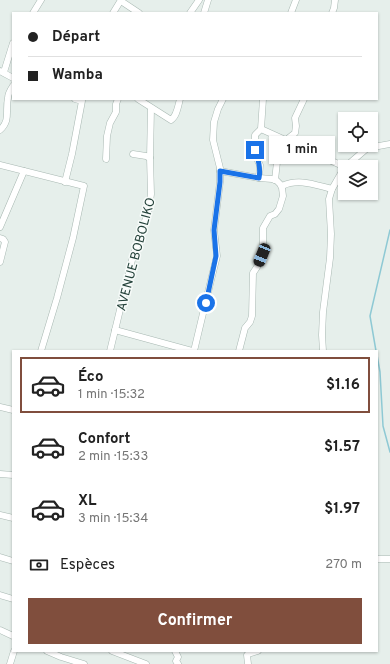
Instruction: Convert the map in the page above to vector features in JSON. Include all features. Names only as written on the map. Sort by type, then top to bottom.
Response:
[{"type":"street","points":[[34,12],[42,0]]},
{"type":"street","points":[[191,12],[199,0]]},
{"type":"street","points":[[204,12],[208,0]]},
{"type":"street","points":[[291,12],[296,0]]},
{"type":"street","points":[[332,12],[335,0]]},
{"type":"street","points":[[114,12],[121,1],[138,12]]},
{"type":"street","points":[[12,46],[2,71],[12,77]]},
{"type":"street","points":[[0,130],[6,122],[8,114],[8,98],[12,88]]},
{"type":"street","points":[[65,182],[82,101],[78,100]]},
{"type":"street","points":[[106,158],[110,123],[116,112],[118,100]]},
{"type":"street","points":[[140,100],[170,120],[175,115],[180,100]]},
{"type":"street","points":[[193,350],[212,280],[216,256],[214,230],[220,171],[212,140],[214,122],[223,100]]},
{"type":"street","points":[[259,178],[260,165],[255,150],[255,135],[260,129],[263,100]]},
{"type":"street","points":[[275,180],[277,162],[286,140],[295,133],[295,118],[304,100]]},
{"type":"street","name":"AVENUE BOBOLIKO","points":[[110,350],[132,260],[149,210],[152,194],[150,158],[152,108]]},
{"type":"street","points":[[260,129],[338,164]]},
{"type":"street","points":[[354,160],[367,149],[390,144]]},
{"type":"street","points":[[133,154],[150,158]]},
{"type":"street","points":[[0,165],[84,186],[73,238],[41,350]]},
{"type":"street","points":[[0,227],[24,171]]},
{"type":"street","points":[[220,171],[275,180],[282,186],[283,196],[279,209],[275,214],[270,216],[263,228],[263,253],[253,274],[252,316],[250,322],[245,328],[239,350]]},
{"type":"street","points":[[323,350],[323,312],[330,258],[331,234],[329,200],[332,189],[338,179]]},
{"type":"street","points":[[282,186],[288,183],[298,182],[332,189]]},
{"type":"street","points":[[0,238],[5,242],[0,262]]},
{"type":"street","points":[[115,330],[189,350]]},
{"type":"street","points":[[0,407],[12,410]]},
{"type":"street","points":[[0,474],[12,475]]},
{"type":"street","points":[[0,515],[12,518]]},
{"type":"street","points":[[0,557],[12,561]]},
{"type":"street","points":[[378,559],[390,559]]},
{"type":"street","points":[[0,595],[12,599]]},
{"type":"street","points":[[0,630],[12,636]]},
{"type":"street","points":[[10,664],[14,652]]},
{"type":"street","points":[[49,652],[84,664]]},
{"type":"street","points":[[115,652],[146,664]]},
{"type":"street","points":[[170,664],[177,662],[178,657],[176,652]]},
{"type":"street","points":[[248,664],[247,655],[255,652]]},
{"type":"waterway","points":[[376,350],[370,316],[390,230]]},
{"type":"waterway","points":[[378,361],[383,426],[390,452]]},
{"type":"route","points":[[206,303],[216,256],[214,230],[220,171],[259,178],[260,165],[255,150]]}]
